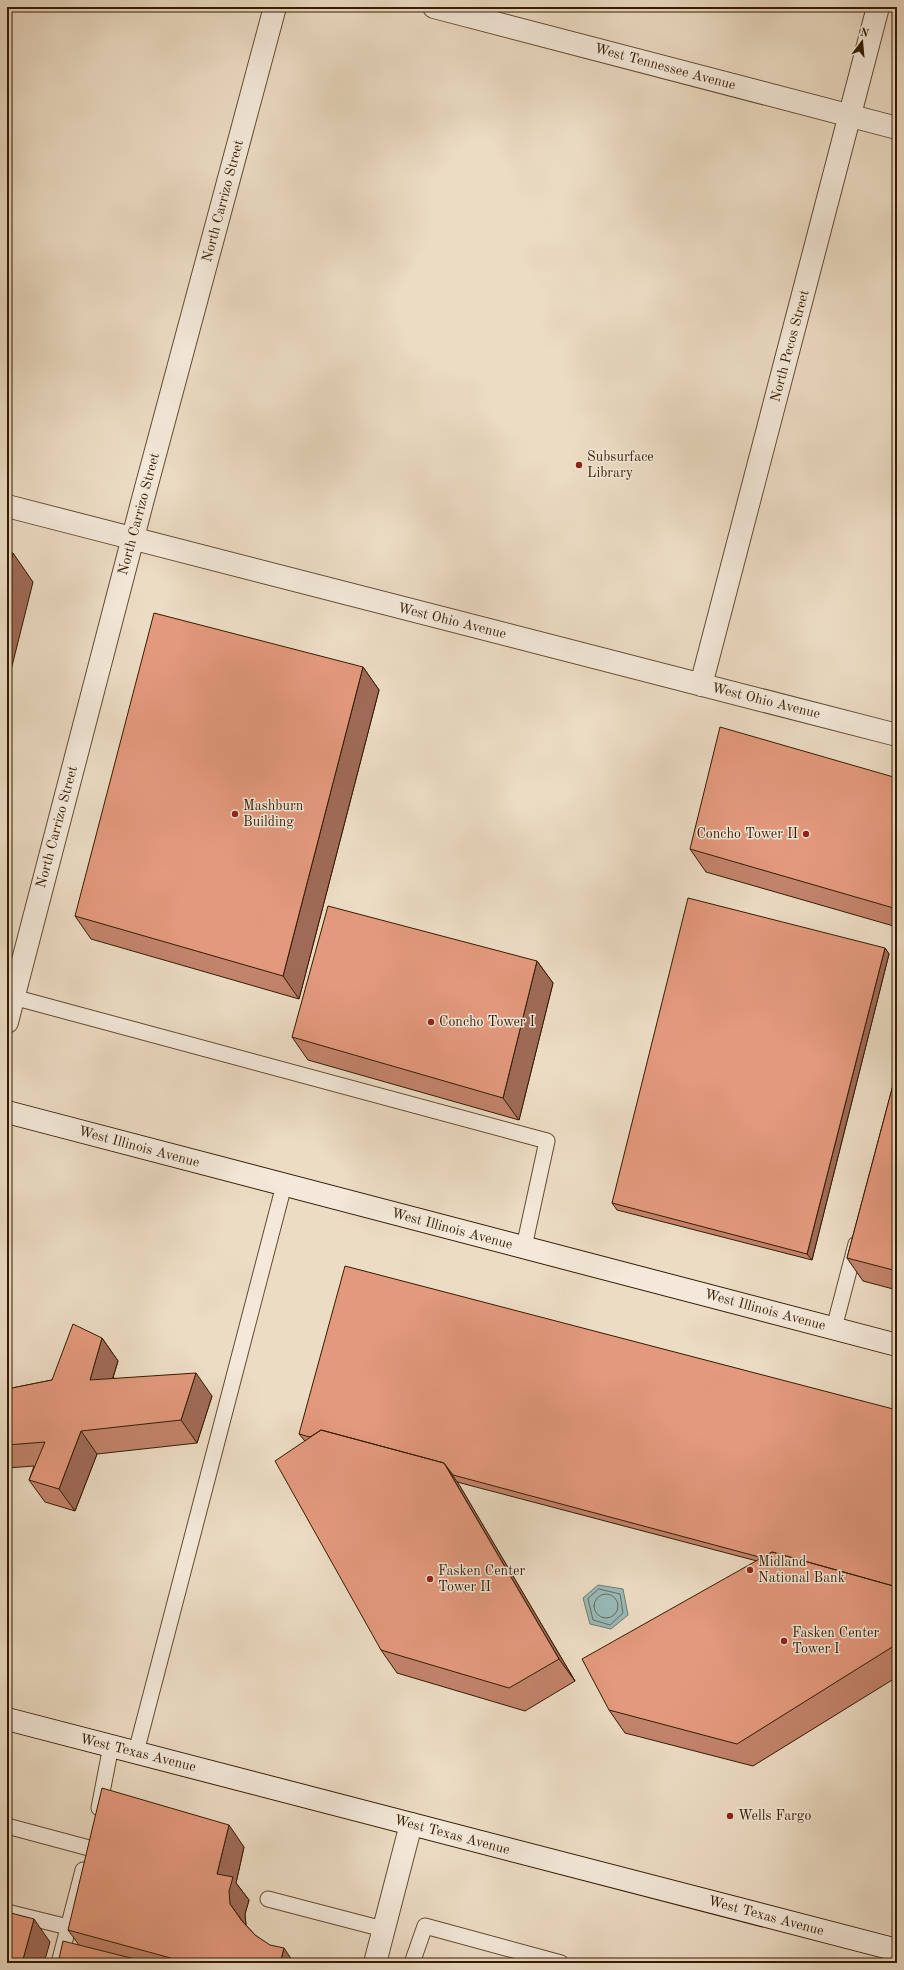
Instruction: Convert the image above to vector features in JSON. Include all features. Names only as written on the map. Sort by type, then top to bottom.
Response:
[{"type":"street","name":"North Carrizo Street","points":[[7,1022],[132,539],[274,7]]},
{"type":"street","name":"West Tennessee Avenue","points":[[434,7],[897,128]]},
{"type":"street","name":"North Pecos Street","points":[[701,685],[878,7]]},
{"type":"street","name":"West Ohio Avenue","points":[[7,506],[897,735]]},
{"type":"street","name":"West Illinois Avenue","points":[[7,1112],[897,1345]]},
{"type":"street","name":"West Texas Avenue","points":[[7,1719],[897,1950]]},
{"type":"street","points":[[375,1963],[411,1824]]},
{"type":"lane","points":[[13,997],[547,1141],[524,1247]]},
{"type":"lane","points":[[136,1752],[284,1185]]},
{"type":"lane","points":[[834,1328],[859,1230]]},
{"type":"lane","points":[[59,1963],[94,1829],[111,1746]]},
{"type":"lane","points":[[7,1826],[89,1848]]},
{"type":"lane","points":[[268,1899],[384,1929]]},
{"type":"lane","points":[[7,1912],[68,1927]]},
{"type":"lane","points":[[412,1963],[424,1926],[561,1963]]},
{"type":"water","points":[[598,1585],[623,1589],[628,1615],[611,1629],[590,1624],[583,1598]]},
{"type":"building","points":[[7,552],[13,553],[7,576]]},
{"type":"building","name":"Mashburn Building","points":[[154,613],[363,667],[283,976],[75,916]]},
{"type":"building","name":"Concho Tower II","points":[[720,727],[897,778],[897,909],[690,849]]},
{"type":"building","points":[[688,898],[885,948],[807,1254],[612,1203]]},
{"type":"building","name":"Concho Tower I","points":[[328,906],[537,961],[503,1098],[292,1037]]},
{"type":"building","points":[[897,1070],[897,1271],[847,1258]]},
{"type":"building","points":[[345,1266],[897,1410],[897,1587],[772,1552],[763,1558],[453,1475],[444,1463],[321,1430],[310,1437],[299,1434]]},
{"type":"building","points":[[73,1324],[102,1338],[90,1380],[196,1373],[181,1420],[81,1431],[59,1489],[29,1480],[45,1442],[7,1445],[7,1389],[52,1380]]},
{"type":"building","name":"Fasken Center Tower II","points":[[321,1430],[444,1463],[559,1659],[509,1688],[381,1650],[275,1461]]},
{"type":"building","name":"Fasken Center Tower I","points":[[772,1552],[897,1587],[897,1644],[737,1744],[609,1710],[582,1659]]},
{"type":"building","points":[[102,1788],[229,1825],[217,1874],[233,1877],[229,1891],[230,1904],[242,1921],[255,1935],[270,1945],[284,1948],[280,1963],[189,1963],[68,1930]]},
{"type":"building","points":[[7,1912],[34,1919],[22,1963],[7,1963]]},
{"type":"building","points":[[63,1941],[151,1963],[58,1963]]},
{"type":"place","name":"Subsurface Library","points":[[579,465]]},
{"type":"place","name":"Mashburn Building","points":[[235,814]]},
{"type":"place","name":"Concho Tower II","points":[[806,834]]},
{"type":"place","name":"Concho Tower I","points":[[431,1022]]},
{"type":"place","name":"Midland National Bank","points":[[750,1570]]},
{"type":"place","name":"Fasken Center Tower II","points":[[430,1579]]},
{"type":"place","name":"Fasken Center Tower I","points":[[784,1641]]},
{"type":"place","name":"Wells Fargo","points":[[730,1816]]}]
